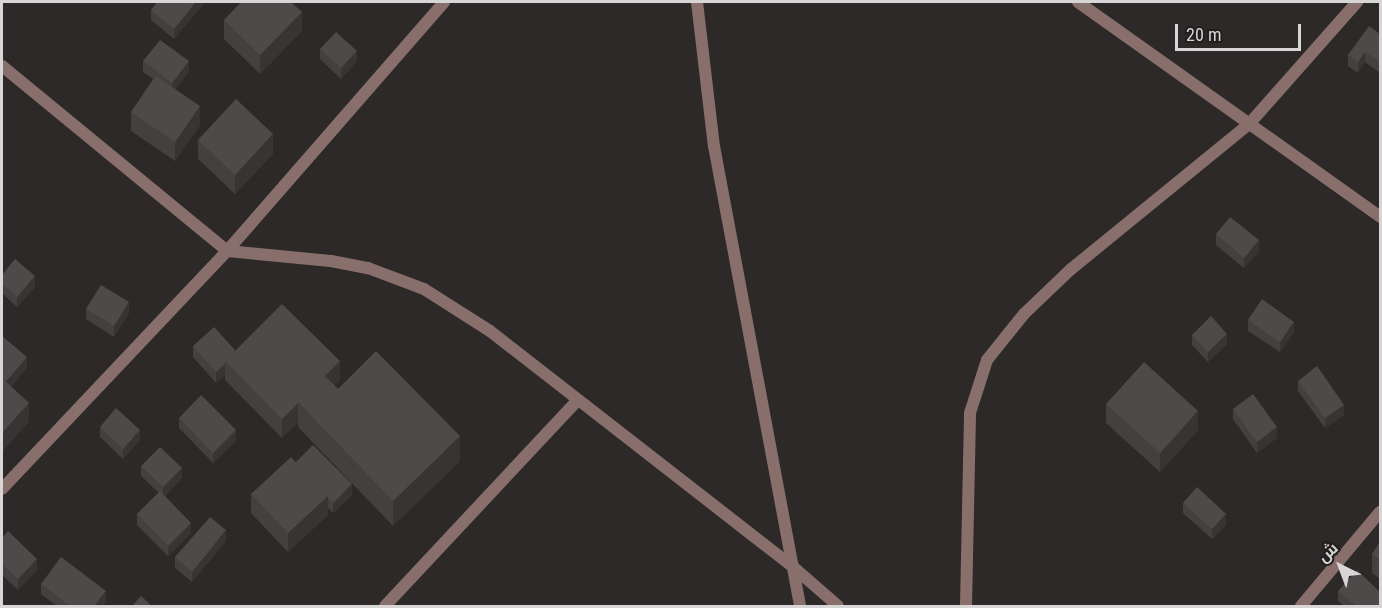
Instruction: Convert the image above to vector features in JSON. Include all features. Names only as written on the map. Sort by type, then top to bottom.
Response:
[{"type":"street","points":[[2,489],[227,250],[444,2]]},
{"type":"street","points":[[697,2],[714,146],[800,606]]},
{"type":"street","points":[[1078,2],[1380,217]]},
{"type":"street","points":[[966,606],[970,413],[987,360],[1024,314],[1070,270],[1250,123],[1357,2]]},
{"type":"street","points":[[2,66],[227,250],[331,261],[368,268],[424,289],[490,331],[577,401],[791,565],[838,606]]},
{"type":"street","points":[[385,606],[577,401]]},
{"type":"street","points":[[1301,606],[1380,512]]},
{"type":"building","points":[[157,2],[196,2],[174,29],[151,10]]},
{"type":"building","points":[[241,2],[291,2],[302,12],[260,55],[224,20]]},
{"type":"building","points":[[1369,26],[1380,34],[1380,62],[1365,52],[1358,62],[1348,55]]},
{"type":"building","points":[[336,32],[357,51],[341,68],[320,49]]},
{"type":"building","points":[[160,40],[189,61],[172,83],[143,61]]},
{"type":"building","points":[[156,76],[200,106],[175,142],[131,112]]},
{"type":"building","points":[[236,99],[273,134],[235,175],[198,140]]},
{"type":"building","points":[[1230,217],[1259,240],[1244,258],[1216,234]]},
{"type":"building","points":[[15,259],[35,276],[17,297],[2,283],[2,275]]},
{"type":"building","points":[[101,285],[129,302],[114,326],[86,309]]},
{"type":"building","points":[[1262,299],[1294,322],[1280,342],[1248,320]]},
{"type":"building","points":[[282,304],[340,361],[282,419],[225,361]]},
{"type":"building","points":[[1211,316],[1227,334],[1208,352],[1192,335]]},
{"type":"building","points":[[214,327],[235,350],[216,372],[193,346]]},
{"type":"building","points":[[2,336],[27,357],[6,382],[2,378]]},
{"type":"building","points":[[376,351],[460,436],[393,501],[298,402],[325,376],[338,389]]},
{"type":"building","points":[[1144,362],[1198,411],[1160,453],[1106,404]]},
{"type":"building","points":[[1317,366],[1344,405],[1325,418],[1298,381]]},
{"type":"building","points":[[2,378],[29,403],[2,433]]},
{"type":"building","points":[[1253,394],[1277,427],[1257,442],[1233,409]]},
{"type":"building","points":[[201,395],[236,430],[213,453],[179,418]]},
{"type":"building","points":[[116,408],[140,430],[123,449],[100,427]]},
{"type":"building","points":[[313,445],[352,484],[333,503],[296,462]]},
{"type":"building","points":[[160,447],[182,468],[163,487],[141,466]]},
{"type":"building","points":[[291,457],[328,496],[288,533],[251,494]]},
{"type":"building","points":[[1197,487],[1226,514],[1212,529],[1183,503]]},
{"type":"building","points":[[160,491],[191,523],[168,546],[137,514]]},
{"type":"building","points":[[210,517],[226,530],[192,572],[175,557]]},
{"type":"building","points":[[8,531],[37,559],[18,579],[2,564],[2,538]]},
{"type":"building","points":[[1380,542],[1380,560],[1372,554]]},
{"type":"building","points":[[61,557],[106,591],[94,606],[70,606],[41,584]]},
{"type":"building","points":[[1357,570],[1380,592],[1380,606],[1356,606],[1338,591]]},
{"type":"building","points":[[141,596],[152,606],[132,606]]}]
